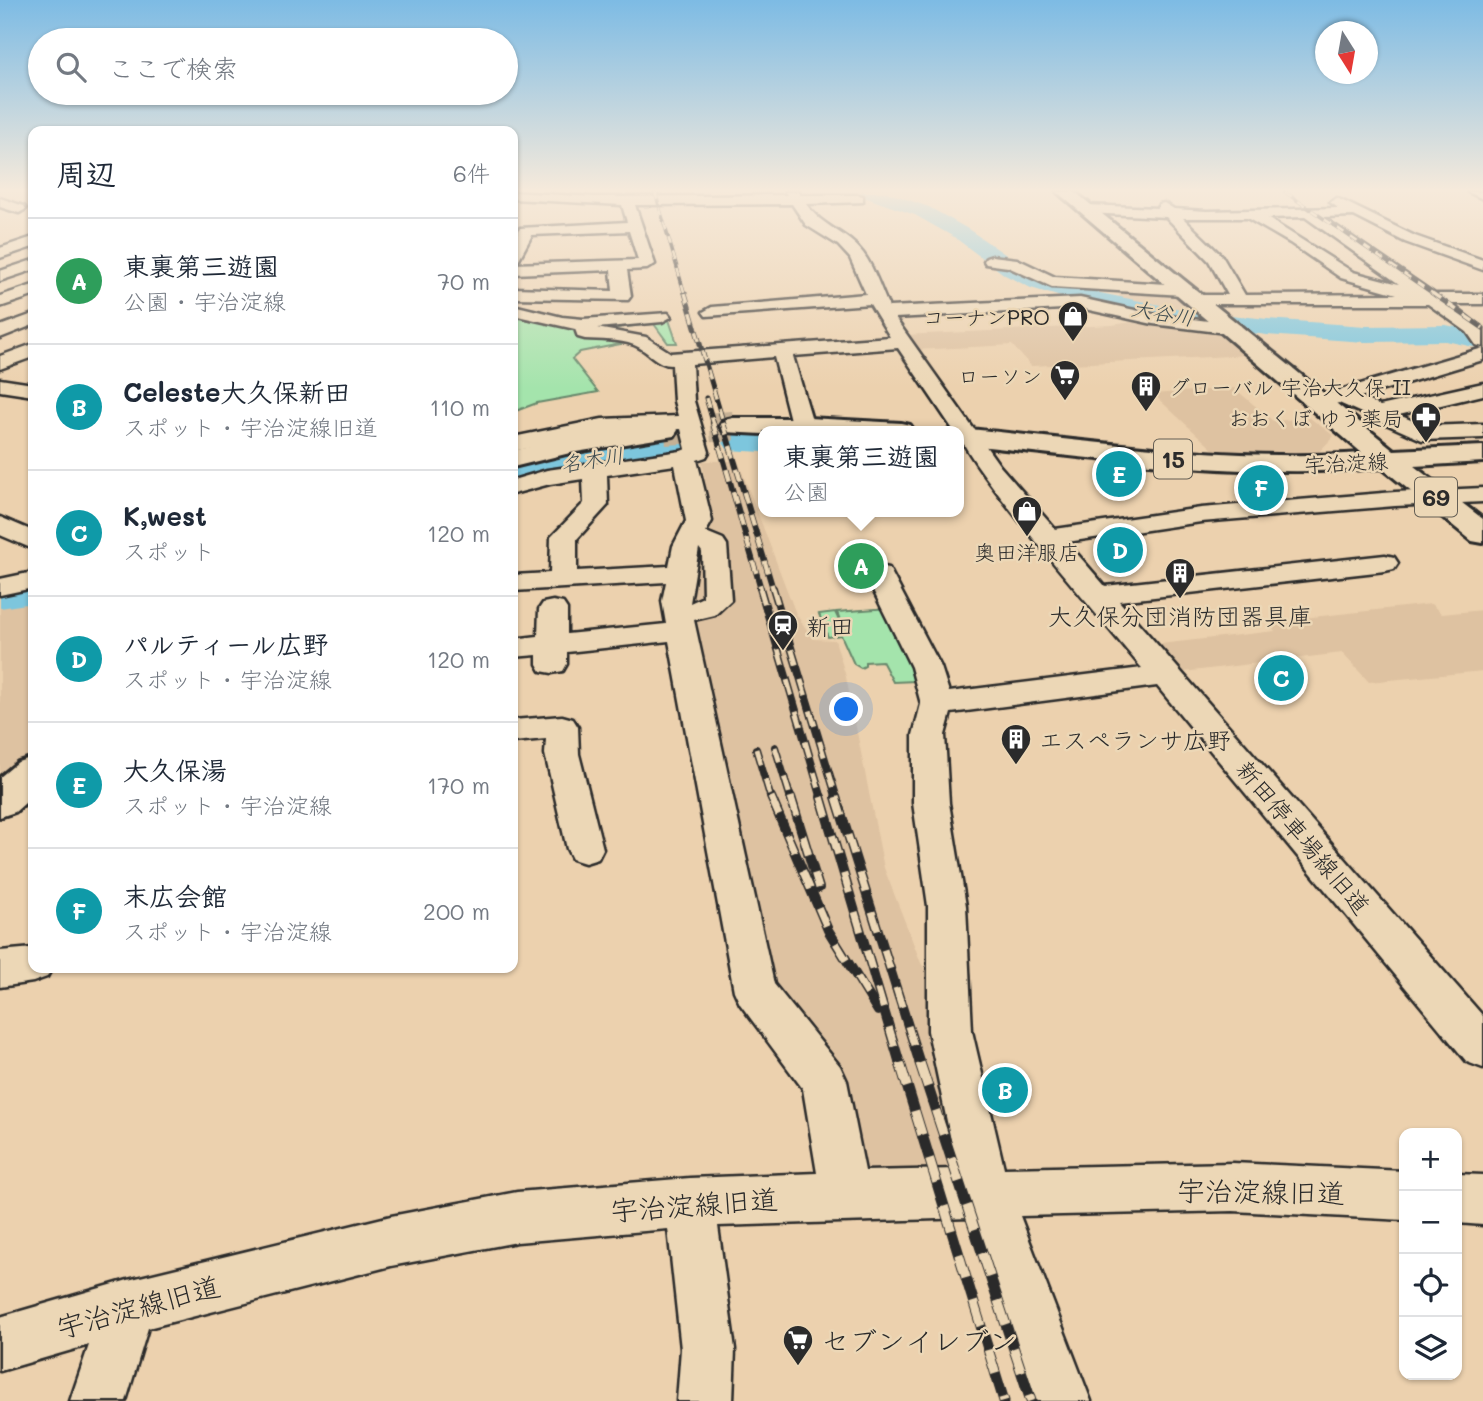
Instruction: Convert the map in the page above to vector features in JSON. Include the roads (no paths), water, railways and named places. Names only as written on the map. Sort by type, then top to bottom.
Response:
[{"type":"main road","name":"69","points":[[1144,257],[1228,325],[1330,399],[1388,461],[1483,534]]},
{"type":"main road","points":[[733,426],[808,426]]},
{"type":"main road","points":[[518,458],[570,445],[680,436]]},
{"type":"main road","name":"宇治淀線","points":[[964,436],[1116,454],[1251,465],[1327,465],[1483,454]]},
{"type":"street","points":[[518,269],[647,264],[642,257]]},
{"type":"street","name":"新田停車場線旧道","points":[[857,257],[880,306],[957,426]]},
{"type":"street","points":[[1215,257],[1240,300]]},
{"type":"street","points":[[1321,257],[1347,275],[1399,289],[1423,300]]},
{"type":"street","points":[[1377,257],[1423,300],[1482,344]]},
{"type":"street","points":[[1462,257],[1483,265]]},
{"type":"street","points":[[992,261],[1011,262],[1052,282],[1240,300],[1475,299]]},
{"type":"street","points":[[518,293],[622,296],[618,265]]},
{"type":"street","points":[[1,275],[28,267]]},
{"type":"street","points":[[1,275],[28,280]]},
{"type":"street","points":[[1445,285],[1475,299],[1483,310]]},
{"type":"street","points":[[0,302],[28,292]]},
{"type":"street","points":[[712,312],[1080,303],[1153,319],[1228,325]]},
{"type":"street","points":[[518,311],[583,324],[662,317]]},
{"type":"street","points":[[0,332],[28,321]]},
{"type":"street","points":[[583,324],[585,333],[639,341],[658,349],[666,359],[902,342]]},
{"type":"street","points":[[1330,399],[1482,344]]},
{"type":"street","points":[[0,363],[28,351]]},
{"type":"street","points":[[782,352],[802,420]]},
{"type":"street","points":[[682,359],[684,401],[680,436],[699,521],[686,546],[676,601],[755,991],[824,1081],[845,1196]]},
{"type":"street","points":[[0,385],[28,388]]},
{"type":"street","points":[[1378,413],[1483,389]]},
{"type":"street","points":[[1330,399],[1378,413],[1422,433],[1483,431]]},
{"type":"street","points":[[518,443],[602,426],[680,436]]},
{"type":"street","points":[[518,486],[547,477],[595,469],[680,436]]},
{"type":"street","name":"新田停車場線旧道","points":[[964,437],[1483,1048]]},
{"type":"street","points":[[563,579],[565,537],[596,505],[595,469]]},
{"type":"street","points":[[1049,537],[1201,515],[1483,495]]},
{"type":"street","points":[[0,526],[28,539]]},
{"type":"street","points":[[518,649],[552,655],[681,623],[705,609],[717,600],[714,579],[718,565],[714,545],[692,535]]},
{"type":"street","points":[[1098,595],[1385,563]]},
{"type":"street","points":[[518,583],[681,573]]},
{"type":"street","points":[[879,574],[926,667],[937,704],[929,735],[931,803],[947,906],[950,1031],[986,1194],[1063,1401]]},
{"type":"street","points":[[0,587],[28,581]]},
{"type":"street","points":[[552,655],[553,609]]},
{"type":"street","points":[[937,704],[1166,675]]},
{"type":"street","points":[[518,731],[562,727],[562,754],[585,849]]},
{"type":"street","points":[[0,970],[28,966]]},
{"type":"street","name":"宇治淀線旧道","points":[[0,1344],[128,1307],[391,1241],[517,1217],[690,1203],[845,1196],[1233,1187],[1399,1196]]},
{"type":"street","points":[[1462,1199],[1483,1200]]},
{"type":"street","points":[[690,1203],[708,1349],[705,1401]]},
{"type":"street","points":[[98,1401],[128,1307]]},
{"type":"waterway","name":"大谷川","points":[[995,257],[1039,283],[1081,296],[1185,317],[1267,327],[1365,334],[1446,333],[1483,341]]},
{"type":"waterway","name":"名木川","points":[[739,443],[758,443]]},
{"type":"waterway","name":"名木川","points":[[518,475],[559,463],[672,447]]},
{"type":"waterway","name":"名木川","points":[[0,596],[28,593]]},
{"type":"tunnel","points":[[665,430],[733,426]]},
{"type":"railway","points":[[674,257],[685,295]]},
{"type":"railway","points":[[1380,257],[1435,295]]},
{"type":"railway","points":[[685,293],[724,425]]},
{"type":"railway","points":[[1432,293],[1483,328]]},
{"type":"railway","points":[[706,398],[714,425]]},
{"type":"railway","points":[[713,423],[761,589]]},
{"type":"railway","points":[[723,423],[773,589]]},
{"type":"railway","points":[[760,588],[822,799]]},
{"type":"railway","points":[[773,588],[837,799]]},
{"type":"railway","points":[[775,747],[791,799]]},
{"type":"railway","points":[[756,749],[771,799]]},
{"type":"railway","points":[[771,797],[828,930],[878,1011]]},
{"type":"railway","points":[[791,797],[819,888]]},
{"type":"railway","points":[[821,797],[900,1064]]},
{"type":"railway","points":[[836,797],[920,1064]]},
{"type":"railway","points":[[900,1063],[1004,1401]]},
{"type":"railway","points":[[920,1063],[1031,1401]]},
{"type":"place","name":"コーナンPRO","points":[[1073,343]]},
{"type":"place","name":"ローソン","points":[[1065,402]]},
{"type":"place","name":"グローバル 宇治大久保 II","points":[[1146,413]]},
{"type":"place","name":"おおくぼ ゆう薬局","points":[[1426,444]]},
{"type":"place","name":"大久保湯","points":[[1119,474]]},
{"type":"place","name":"末広会館","points":[[1261,488]]},
{"type":"place","name":"奥田洋服店","points":[[1027,538]]},
{"type":"place","name":"パルティール広野","points":[[1120,550]]},
{"type":"place","name":"東裏第三遊園","points":[[861,566]]},
{"type":"place","name":"大久保分団消防団器具庫","points":[[1180,600]]},
{"type":"place","name":"新田","points":[[783,652]]},
{"type":"place","name":"K,west","points":[[1281,678]]},
{"type":"place","name":"エスペランサ広野","points":[[1016,766]]},
{"type":"place","name":"Celeste大久保新田","points":[[1005,1090]]},
{"type":"place","name":"セブンイレブン","points":[[798,1367]]}]
